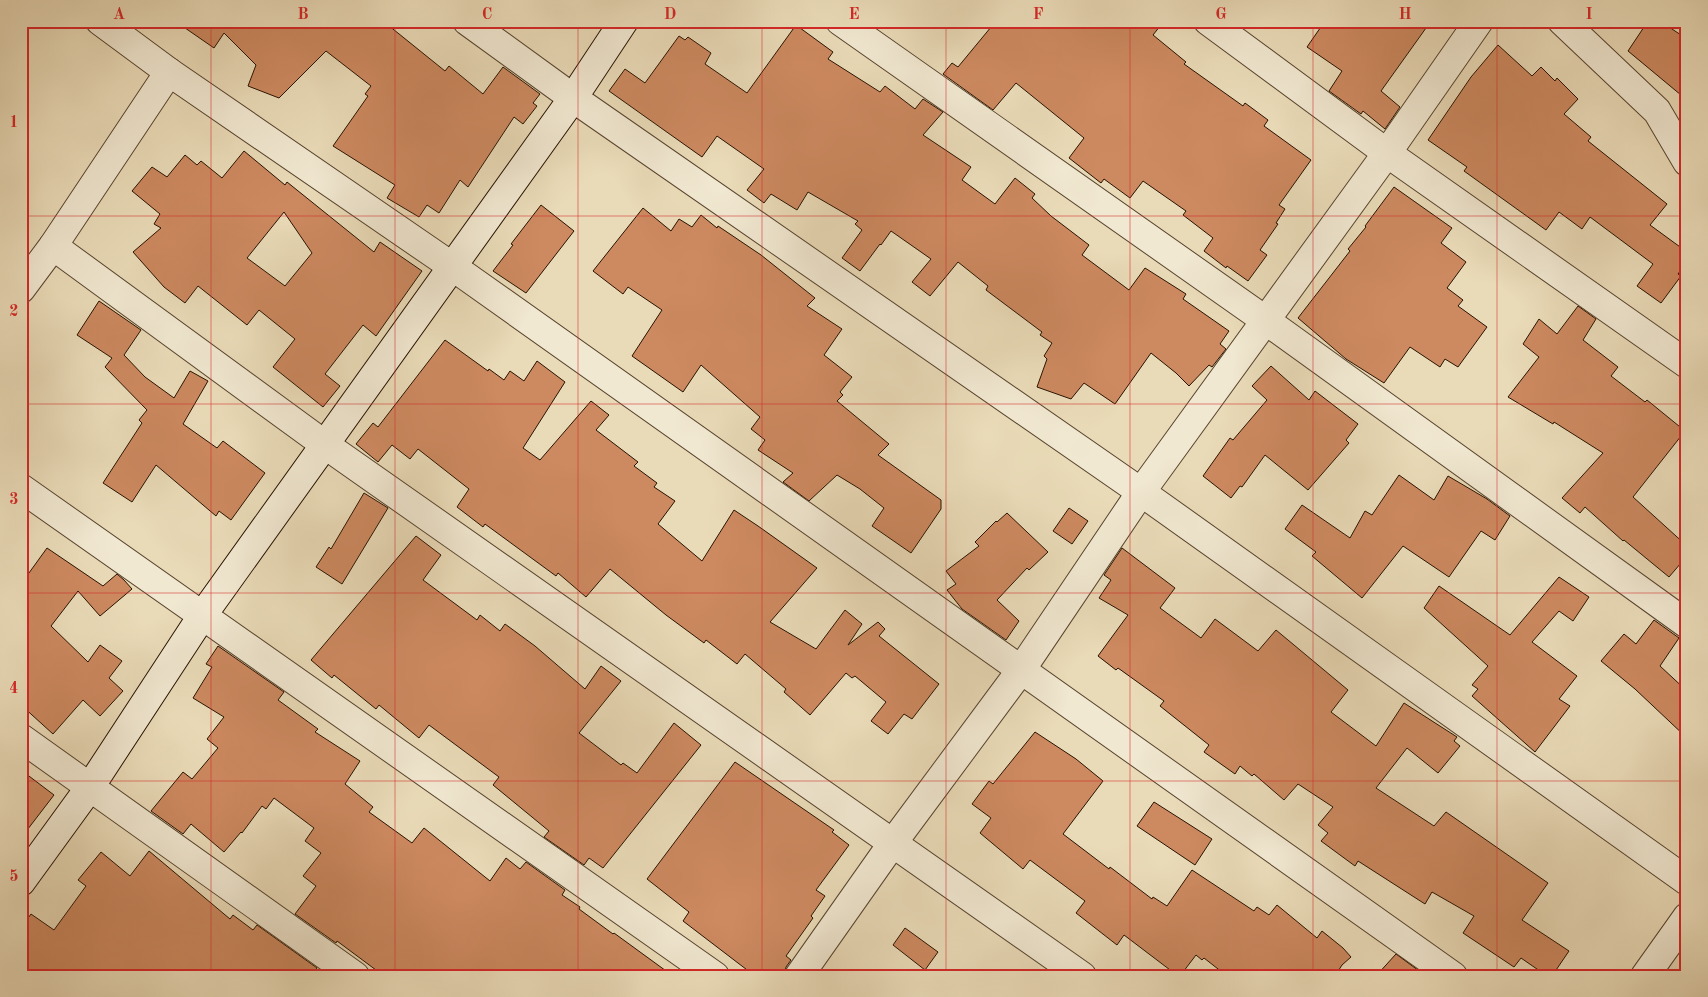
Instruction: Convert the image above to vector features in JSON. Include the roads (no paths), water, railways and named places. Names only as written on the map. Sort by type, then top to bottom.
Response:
[{"type":"street","points":[[100,21],[169,72],[453,267],[1453,976]]},
{"type":"street","points":[[467,21],[573,98],[1141,492],[1687,881]]},
{"type":"street","points":[[21,882],[90,787],[202,616],[573,98],[624,21]]},
{"type":"street","points":[[840,21],[1265,320],[1687,624]]},
{"type":"street","points":[[1208,21],[1387,153],[1687,364]]},
{"type":"street","points":[[799,976],[892,844],[1021,670],[1141,492],[1387,153],[1479,21]]},
{"type":"street","points":[[1562,21],[1657,111],[1687,134]]},
{"type":"street","points":[[21,289],[169,72]]},
{"type":"street","points":[[1657,111],[1687,162]]},
{"type":"street","points":[[52,246],[324,444],[1082,976]]},
{"type":"street","points":[[21,488],[715,976]]},
{"type":"street","points":[[21,738],[356,976]]},
{"type":"street","points":[[1645,976],[1687,917]]}]
